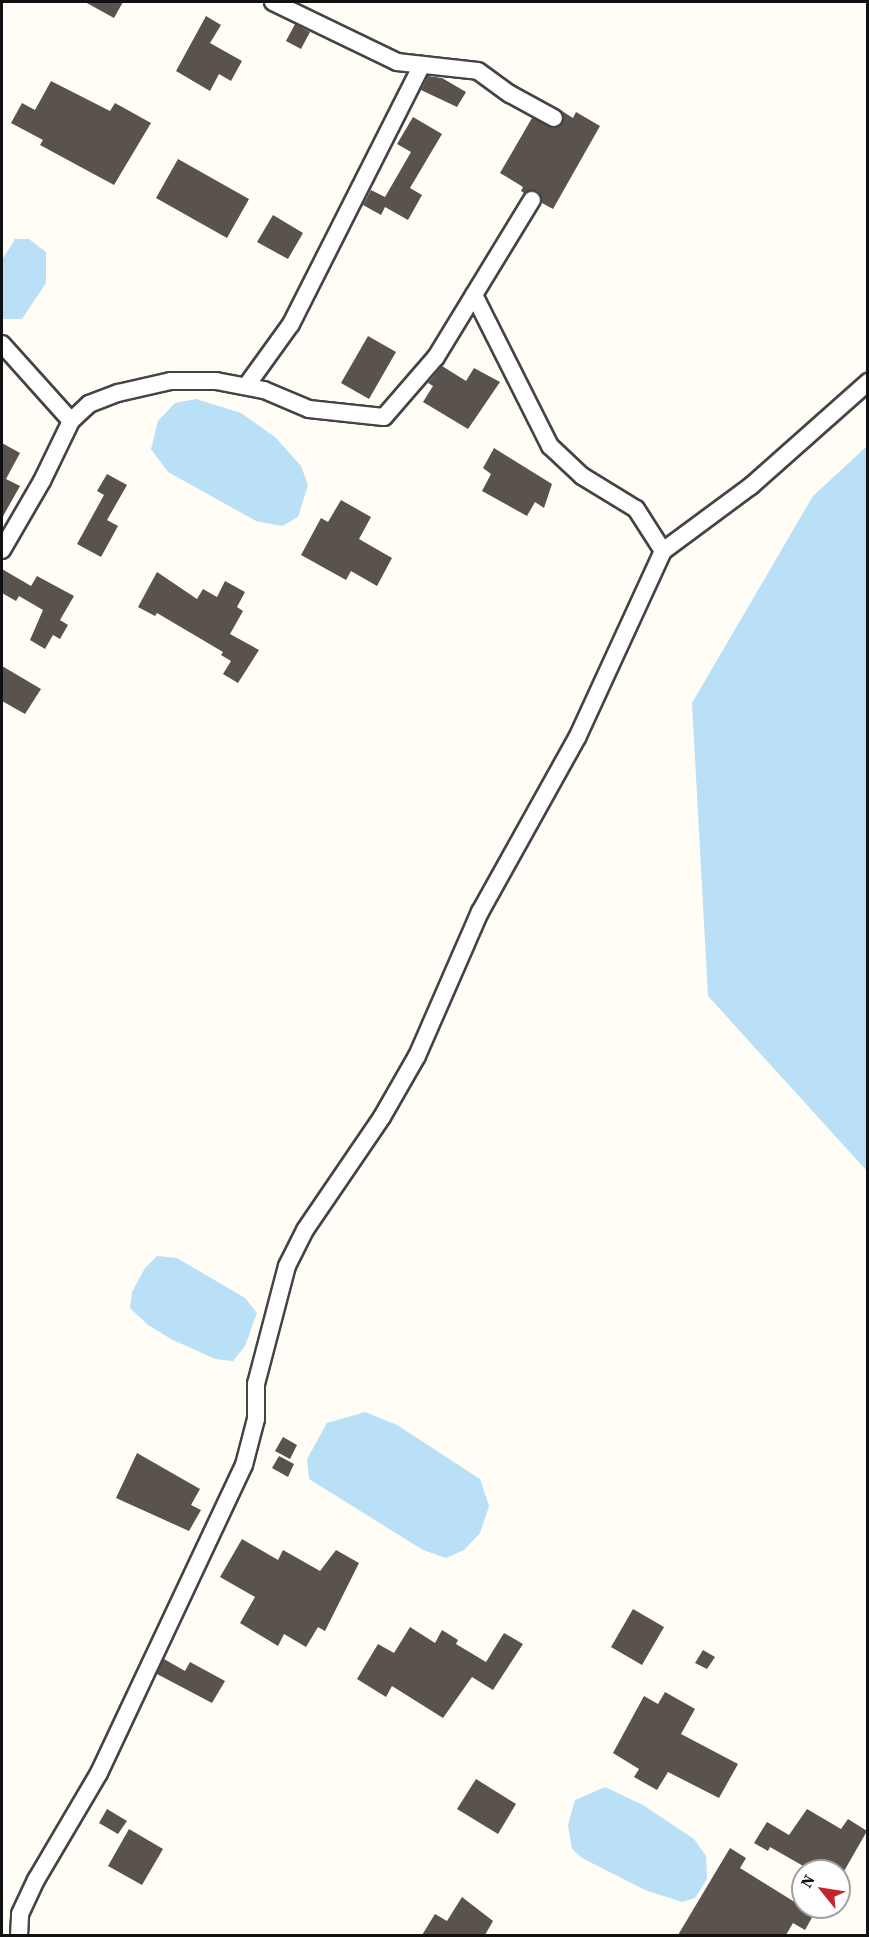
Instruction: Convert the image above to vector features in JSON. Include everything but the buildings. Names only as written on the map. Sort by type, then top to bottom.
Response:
[{"type":"street","points":[[273,2],[397,62],[478,71],[510,94],[554,118]]},
{"type":"street","points":[[247,385],[291,324],[422,65]]},
{"type":"street","points":[[2,550],[42,481],[71,421],[89,404],[146,384],[216,381],[247,385],[309,409],[384,417],[436,357],[532,200]]},
{"type":"street","points":[[474,295],[550,446],[582,476],[636,509],[663,551]]},
{"type":"street","points":[[2,344],[71,421]]},
{"type":"street","points":[[19,1935],[20,1914],[99,1773],[244,1465],[256,1419],[256,1384],[287,1266],[305,1230],[382,1117],[417,1056],[480,912],[577,738],[663,551],[751,486],[867,382]]},
{"type":"water","points":[[15,239],[29,239],[46,252],[46,283],[22,319],[2,319],[2,260]]},
{"type":"water","points":[[196,399],[241,413],[275,437],[301,466],[308,485],[298,517],[282,526],[256,521],[168,472],[151,449],[158,421],[175,403]]},
{"type":"water","points":[[867,446],[867,1171],[708,996],[692,703],[813,496]]},
{"type":"water","points":[[157,1256],[177,1258],[245,1298],[257,1313],[245,1346],[233,1361],[215,1359],[171,1339],[148,1325],[130,1308],[132,1292],[145,1268]]},
{"type":"water","points":[[365,1412],[397,1425],[480,1479],[489,1506],[480,1533],[464,1550],[446,1558],[423,1550],[309,1479],[307,1459],[327,1423]]},
{"type":"water","points":[[605,1787],[643,1805],[694,1839],[706,1856],[707,1879],[695,1898],[682,1902],[645,1890],[582,1858],[572,1849],[568,1825],[575,1800]]}]
